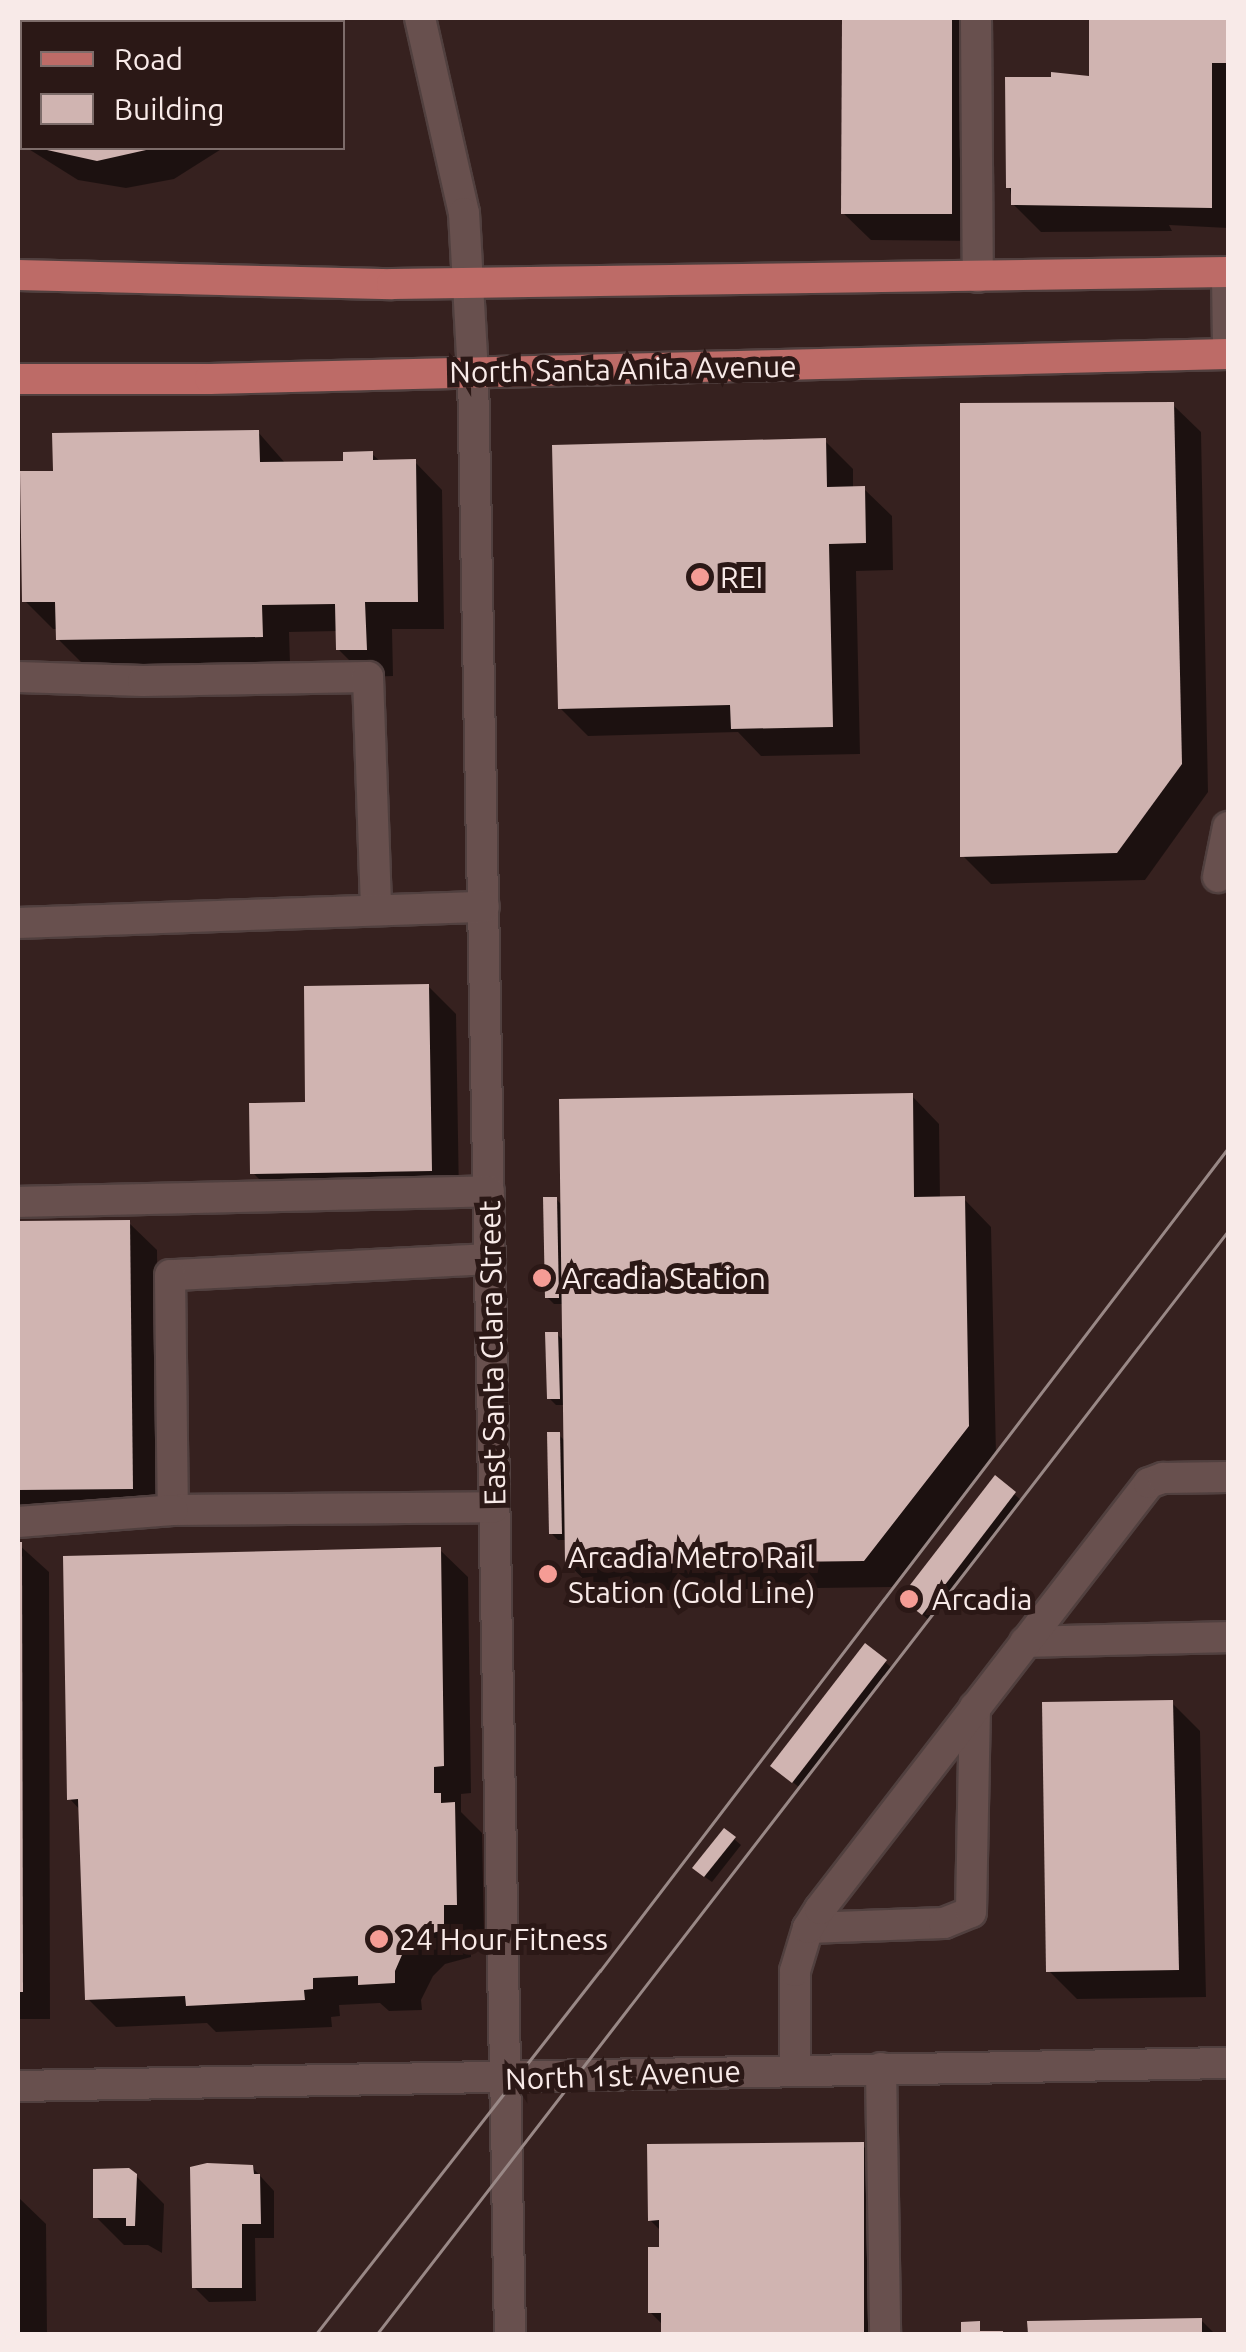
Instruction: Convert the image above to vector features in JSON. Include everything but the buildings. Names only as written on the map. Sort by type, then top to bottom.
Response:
[{"type":"main road","points":[[18,275],[392,284],[1228,272]]},
{"type":"main road","name":"North Santa Anita Avenue","points":[[18,379],[1228,354]]},
{"type":"street","name":"East Santa Clara Street","points":[[420,18],[464,212],[473,372],[510,2334]]},
{"type":"street","points":[[976,18],[978,277]]},
{"type":"street","points":[[1228,272],[1228,341]]},
{"type":"street","points":[[18,677],[142,681],[368,678],[376,910]]},
{"type":"street","points":[[1218,877],[1228,827]]},
{"type":"street","points":[[18,923],[484,907]]},
{"type":"street","points":[[18,1202],[489,1190]]},
{"type":"street","points":[[173,1510],[170,1274],[490,1259]]},
{"type":"street","points":[[795,2070],[794,1971],[808,1928],[1149,1484],[1162,1478],[1228,1477]]},
{"type":"street","points":[[18,1522],[173,1510],[494,1507]]},
{"type":"street","points":[[1025,1642],[1228,1637]]},
{"type":"street","points":[[808,1928],[944,1923],[971,1912],[976,1707]]},
{"type":"street","name":"North 1st Avenue","points":[[18,2086],[1228,2063]]},
{"type":"street","points":[[880,2068],[885,2334]]},
{"type":"tram line","points":[[316,2334],[600,1971],[1228,1148]]},
{"type":"tram line","points":[[377,2334],[1228,1231]]},
{"type":"place","name":"REI","points":[[700,577]]},
{"type":"place","name":"Arcadia Station","points":[[542,1278]]},
{"type":"place","name":"Arcadia Metro Rail Station (Gold Line)","points":[[548,1574]]},
{"type":"place","name":"Arcadia","points":[[909,1599]]},
{"type":"place","name":"24 Hour Fitness","points":[[379,1939]]}]
